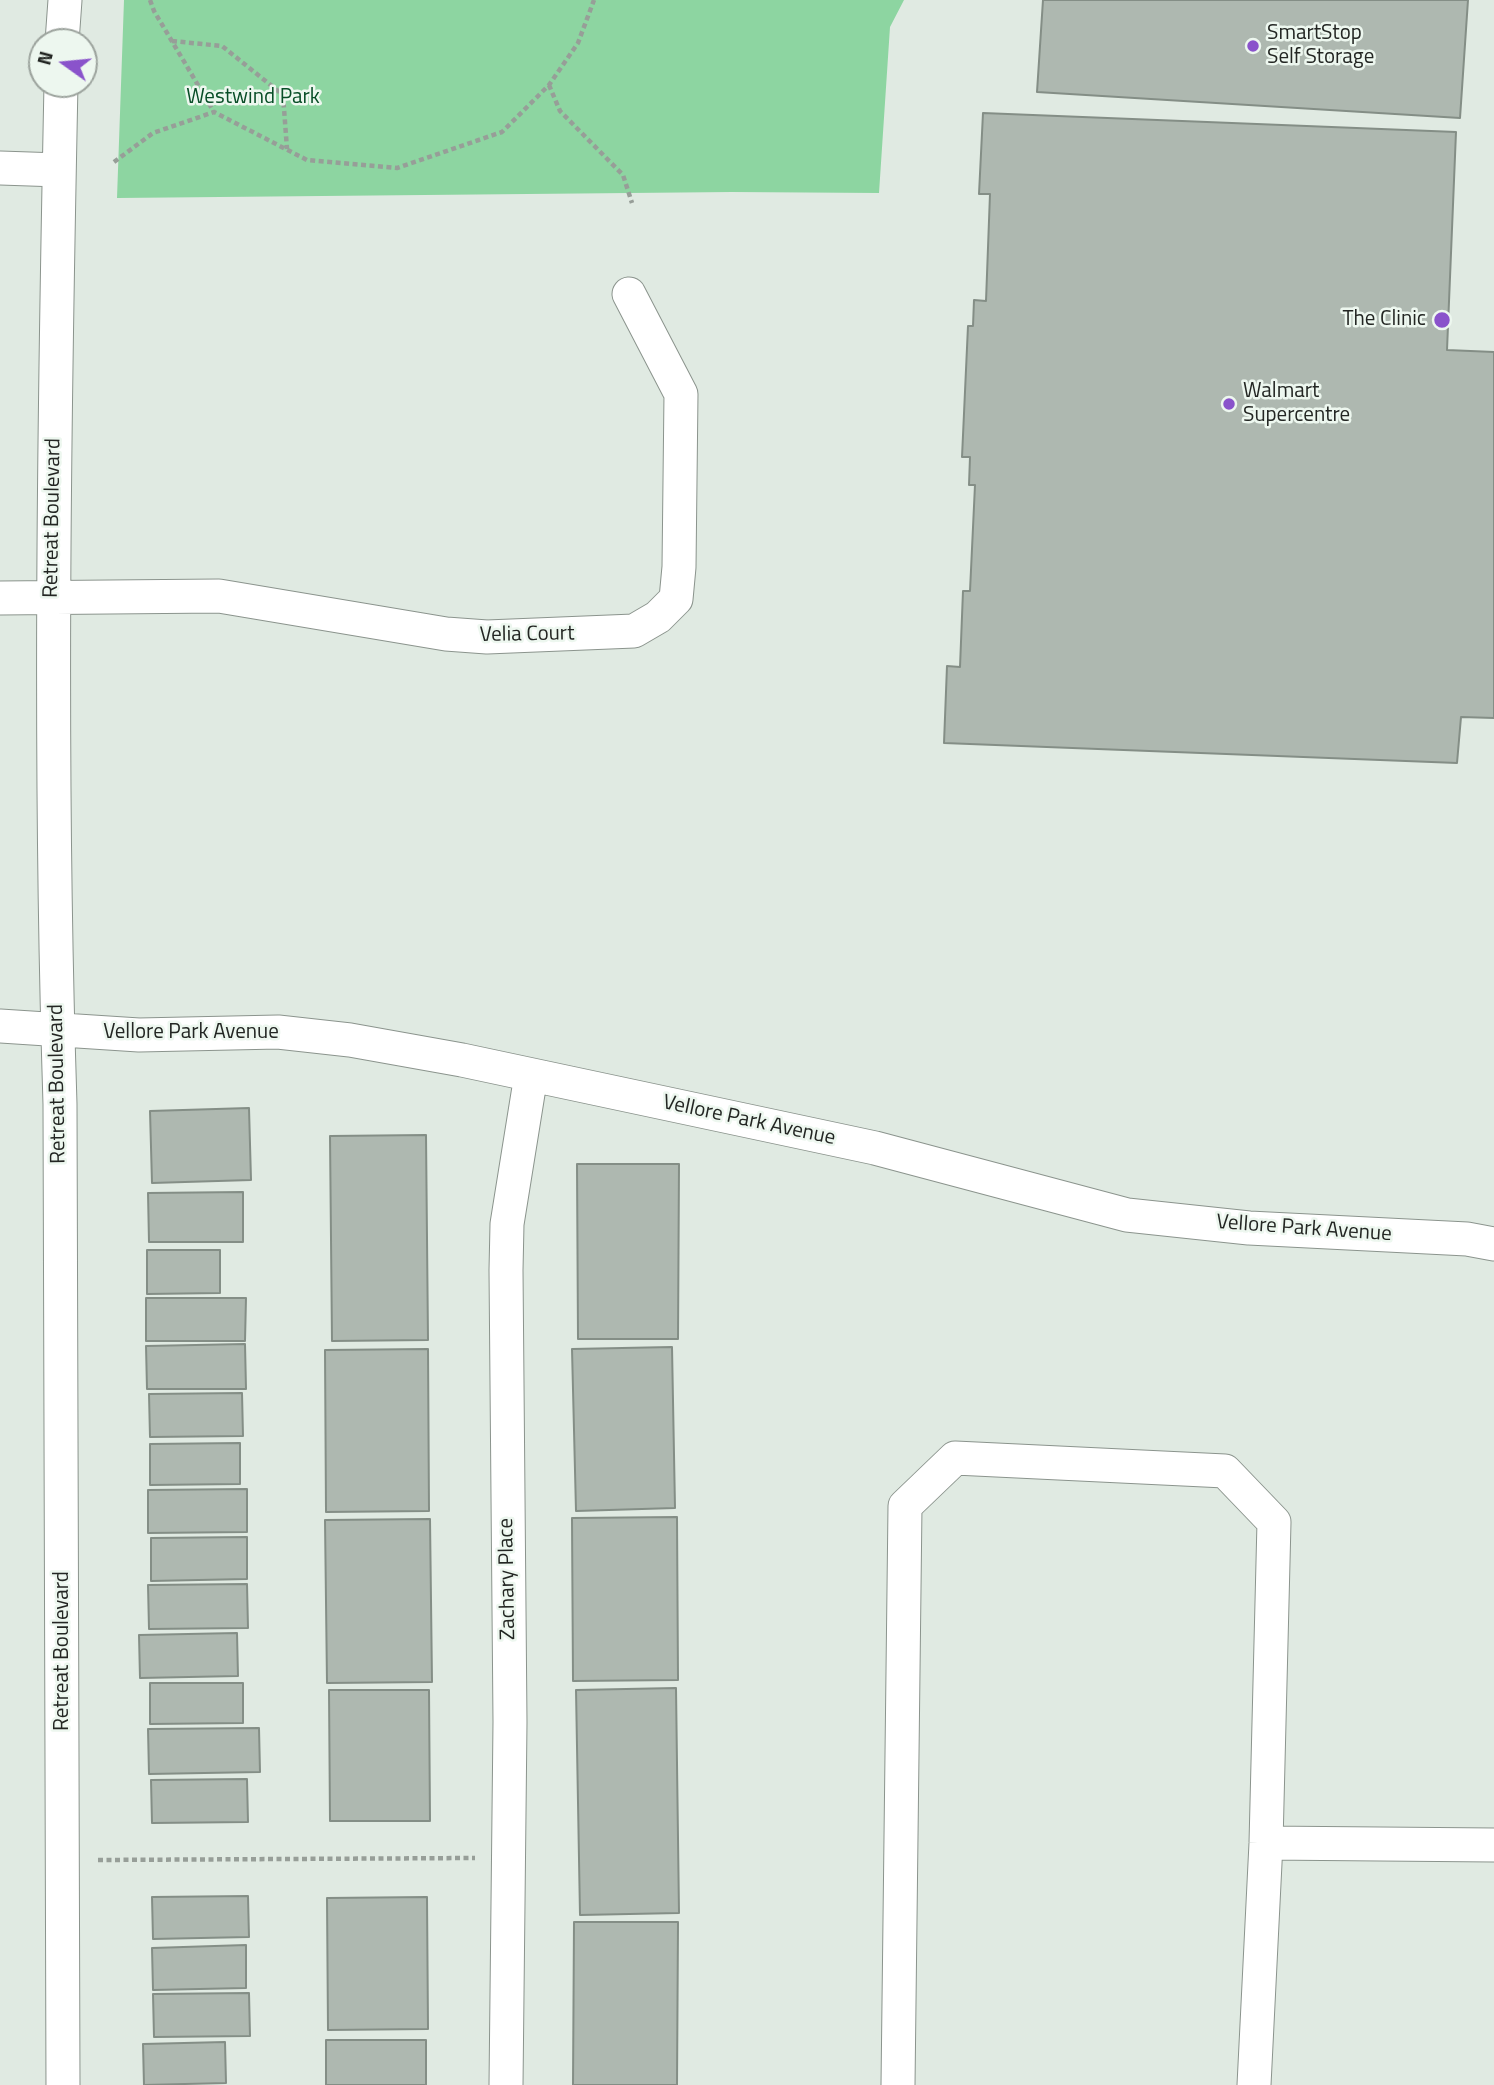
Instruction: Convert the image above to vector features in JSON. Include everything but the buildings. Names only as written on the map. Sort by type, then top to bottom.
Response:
[{"type":"street","points":[[63,28],[65,0]]},
{"type":"street","name":"Retreat Boulevard","points":[[61,98],[52,597],[60,1131],[63,2085]]},
{"type":"street","points":[[0,168],[59,170]]},
{"type":"street","name":"Velia Court","points":[[52,597],[219,596],[446,634],[486,637],[634,631],[657,617],[676,599],[680,567],[681,394],[629,294]]},
{"type":"street","points":[[0,598],[52,597]]},
{"type":"street","name":"Vellore Park Avenue","points":[[0,1026],[139,1035],[278,1032],[317,1036],[417,1052],[875,1148],[1127,1215],[1249,1228],[1467,1239],[1494,1244]]},
{"type":"street","name":"Zachary Place","points":[[506,2085],[510,1722],[507,1224],[531,1075]]},
{"type":"street","points":[[898,2085],[905,1506],[955,1458],[1225,1471],[1274,1522],[1266,1843],[1254,2085]]},
{"type":"street","points":[[1266,1843],[1494,1845]]},
{"type":"path","points":[[150,0],[214,112],[307,160],[397,168],[502,132],[548,85],[578,43],[594,0]]},
{"type":"path","points":[[172,41],[222,46],[283,95],[287,149]]},
{"type":"path","points":[[548,85],[560,111],[623,175],[632,204]]},
{"type":"path","points":[[114,162],[153,133],[214,112]]},
{"type":"path","points":[[98,1860],[482,1858]]},
{"type":"green space","name":"Westwind Park","points":[[124,0],[904,0],[890,27],[879,193],[117,198]]},
{"type":"place","name":"SmartStop Self Storage","points":[[1253,46]]},
{"type":"place","name":"The Clinic","points":[[1442,320]]},
{"type":"place","name":"Walmart Supercentre","points":[[1229,404]]}]
